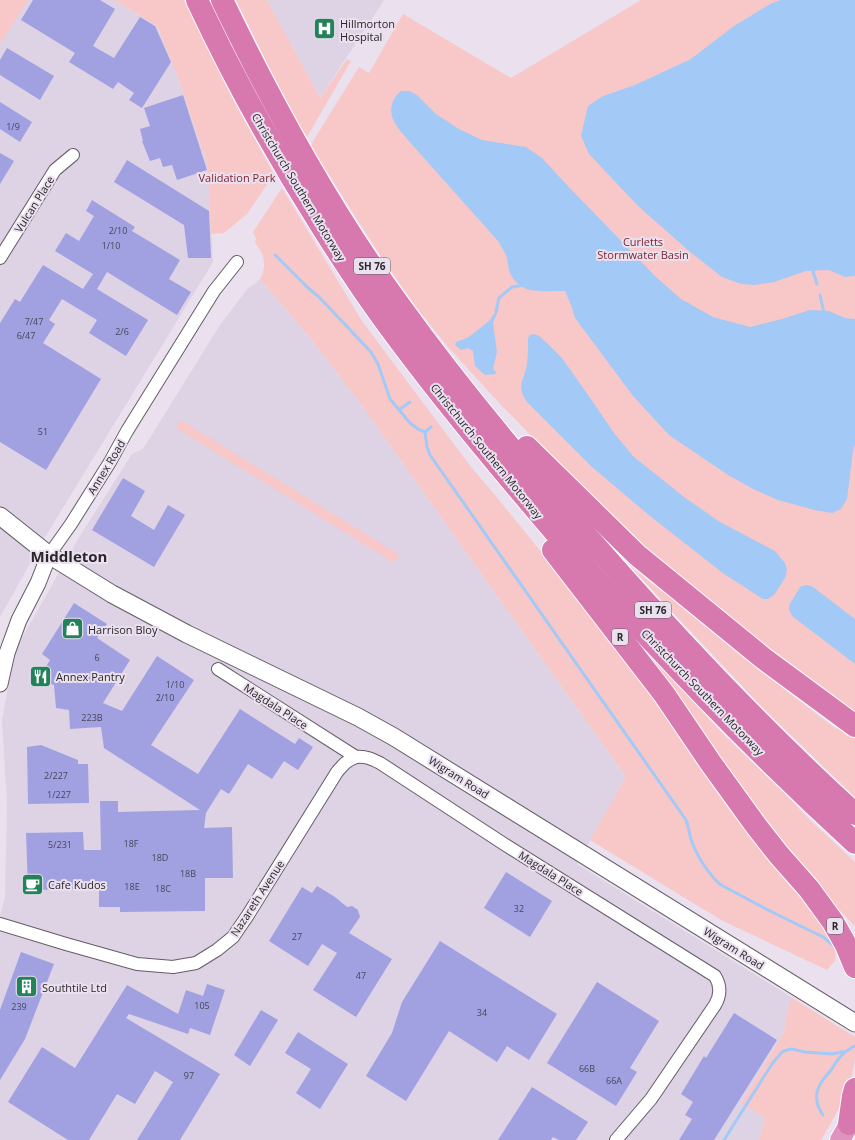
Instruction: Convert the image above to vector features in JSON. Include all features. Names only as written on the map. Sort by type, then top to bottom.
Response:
[{"type":"highway","name":"Christchurch Southern Motorway","points":[[197,0],[242,91],[280,160],[335,248],[385,321],[422,371],[502,470],[608,593],[686,677],[764,756],[855,843]]},
{"type":"highway","name":"Christchurch Southern Motorway","points":[[222,0],[274,102],[331,203],[356,243],[399,305],[465,392],[519,459],[571,519],[676,635],[746,707],[855,814]]},
{"type":"highway","points":[[465,392],[483,404],[499,419],[637,555],[763,658],[855,726]]},
{"type":"highway","name":"R","points":[[502,470],[521,510],[664,694],[710,762],[757,827],[779,856],[809,889],[833,922],[846,945],[855,967]]},
{"type":"highway","points":[[809,889],[855,933]]},
{"type":"highway","points":[[848,1126],[855,1089]]},
{"type":"main road","name":"Wigram Road","points":[[0,516],[49,555],[112,594],[229,655],[351,714],[394,737],[855,1023]]},
{"type":"street","name":"Vulcan Place","points":[[0,258],[55,170],[73,155]]},
{"type":"street","name":"Annex Road","points":[[0,684],[7,653],[19,620],[38,583],[49,555],[71,524],[106,468],[127,431],[214,291],[237,262]]},
{"type":"street","name":"Magdala Place","points":[[218,669],[356,757],[371,758],[380,763],[504,844],[715,976],[720,991],[715,1006],[650,1099],[616,1140]]},
{"type":"street","name":"Nazareth Avenue","points":[[0,924],[137,964],[173,967],[196,963],[217,950],[233,937],[337,772],[346,762],[356,757]]},
{"type":"shaded area","points":[[26,0],[114,0],[157,26],[180,83],[208,167],[213,262],[42,542],[0,617],[0,42]]},
{"type":"shaded area","name":"Hillmorton Hospital","points":[[267,0],[384,0],[320,98]]},
{"type":"shaded area","points":[[260,279],[307,334],[360,403],[626,777],[577,864],[791,997],[783,1034],[741,1103],[765,1118],[759,1140],[0,1140],[0,916],[5,897],[7,803],[2,721],[14,652],[78,539],[132,454],[143,449],[220,325],[248,288]]},
{"type":"green space","points":[[0,0],[28,0],[0,44]]},
{"type":"green space","name":"Validation Park","points":[[114,0],[184,0],[232,98],[274,174],[247,214],[224,233],[211,234],[208,167],[180,83],[157,26]]},
{"type":"green space","points":[[236,0],[267,0],[320,98],[347,59],[351,61],[307,137],[274,77]]},
{"type":"green space","name":"Curletts Stormwater Basin","points":[[641,0],[855,0],[855,715],[792,668],[644,548],[502,406],[448,347],[417,308],[388,267],[311,146],[359,67],[369,73],[403,14],[511,78]]},
{"type":"green space","points":[[282,188],[362,321],[471,467],[605,631],[636,672],[712,786],[743,828],[789,885],[802,896],[836,941],[835,961],[827,970],[723,921],[590,840],[626,777],[360,403],[307,334],[260,279],[264,270],[264,261],[261,252],[255,243],[256,239],[253,232]]},
{"type":"green space","points":[[181,420],[400,555],[394,563],[176,428]]},
{"type":"green space","points":[[631,567],[745,659],[836,729],[840,725],[855,736],[855,797],[766,711]]},
{"type":"green space","points":[[633,637],[722,733],[812,822],[855,862],[855,926],[827,898],[780,842]]},
{"type":"green space","points":[[791,997],[855,1037],[854,1067],[843,1100],[821,1140],[759,1140],[765,1118],[741,1103],[783,1034]]},
{"type":"water","points":[[781,0],[855,0],[855,276],[845,277],[829,270],[806,271],[774,282],[754,285],[741,284],[722,277],[689,251],[638,206],[589,154],[581,136],[588,106],[603,96],[635,85],[691,59],[734,26],[772,3]]},
{"type":"water","points":[[401,91],[409,91],[417,95],[436,114],[459,129],[482,140],[526,147],[542,158],[656,277],[681,299],[713,317],[750,327],[810,310],[829,311],[845,318],[855,319],[855,445],[847,499],[841,509],[832,513],[814,510],[778,500],[753,489],[728,475],[669,435],[633,396],[575,318],[565,291],[534,291],[520,286],[515,281],[509,271],[507,258],[498,241],[396,125],[391,110],[395,98]]},
{"type":"water","points":[[498,308],[493,323],[497,352],[493,369],[496,374],[485,375],[475,366],[473,351],[468,348],[461,350],[455,345],[456,342],[469,337],[489,321]]},
{"type":"water","points":[[534,334],[539,336],[562,358],[614,433],[633,456],[684,497],[720,522],[775,551],[785,563],[787,570],[785,578],[774,595],[768,599],[763,599],[724,574],[650,516],[592,467],[527,402],[523,396],[521,386],[527,363],[528,338],[530,335]]},
{"type":"water","points":[[807,585],[813,587],[855,619],[855,664],[792,616],[789,610],[789,605],[801,586]]},
{"type":"building","points":[[33,0],[100,0],[115,9],[93,46],[114,58],[140,17],[155,26],[171,62],[142,108],[129,100],[134,93],[118,82],[113,89],[69,62],[75,53],[21,20]]},
{"type":"building","points":[[7,48],[54,76],[40,100],[0,75],[0,60]]},
{"type":"building","points":[[183,95],[207,170],[177,180],[172,165],[163,167],[160,158],[150,161],[142,141],[140,129],[150,126],[144,108]]},
{"type":"building","points":[[0,102],[32,122],[20,142],[0,129]]},
{"type":"building","points":[[0,153],[14,161],[0,184]]},
{"type":"building","points":[[127,160],[209,211],[211,258],[188,258],[184,225],[114,182]]},
{"type":"building","points":[[92,200],[135,227],[132,231],[180,260],[169,279],[191,292],[177,315],[107,272],[97,289],[148,320],[126,356],[89,333],[97,320],[62,299],[49,320],[55,324],[43,343],[101,379],[46,470],[0,442],[0,323],[15,299],[20,302],[43,265],[83,289],[93,274],[55,251],[66,233],[79,241],[94,216],[86,211]]},
{"type":"building","points":[[123,478],[145,491],[131,516],[154,530],[168,505],[185,515],[154,567],[92,530]]},
{"type":"building","points":[[74,603],[107,624],[97,638],[130,660],[103,703],[122,711],[157,656],[194,680],[151,745],[198,774],[240,709],[295,744],[299,738],[313,747],[298,770],[284,761],[272,779],[248,764],[229,794],[221,789],[206,813],[204,828],[232,827],[233,878],[205,878],[205,911],[120,912],[120,907],[99,907],[99,889],[28,890],[26,833],[83,832],[84,850],[101,850],[100,801],[118,801],[118,812],[200,810],[104,748],[101,727],[70,729],[69,710],[56,708],[54,685],[38,680],[50,660],[42,654]]},
{"type":"building","points":[[41,745],[78,760],[78,764],[88,764],[89,803],[28,804],[27,747]]},
{"type":"building","points":[[506,872],[552,901],[530,937],[484,908]]},
{"type":"building","points":[[317,886],[335,897],[347,907],[352,906],[358,910],[360,917],[349,933],[392,959],[356,1017],[313,990],[337,953],[322,944],[308,966],[269,941],[302,887],[312,893]]},
{"type":"building","points":[[440,941],[557,1014],[529,1060],[507,1046],[497,1062],[449,1031],[406,1101],[366,1076],[392,1033],[402,1002]]},
{"type":"building","name":"Southtile Ltd","points":[[21,952],[54,964],[25,1039],[0,1080],[0,1010]]},
{"type":"building","points":[[597,982],[659,1021],[630,1068],[637,1072],[616,1106],[547,1063]]},
{"type":"building","points":[[207,984],[225,990],[210,1035],[190,1028],[188,1034],[129,1014],[126,1018],[220,1074],[180,1140],[137,1140],[173,1082],[155,1071],[135,1104],[117,1094],[89,1140],[68,1140],[8,1102],[42,1047],[75,1068],[127,985],[178,1014],[186,990],[203,996]]},
{"type":"building","points":[[261,1010],[278,1020],[250,1066],[234,1055]]},
{"type":"building","points":[[734,1013],[777,1040],[714,1140],[679,1140],[692,1119],[685,1115],[693,1102],[681,1094],[704,1056],[706,1058]]},
{"type":"building","points":[[298,1032],[348,1064],[320,1109],[296,1093],[311,1069],[285,1053]]},
{"type":"building","points":[[532,1087],[588,1122],[576,1140],[559,1140],[553,1137],[551,1140],[498,1140]]},
{"type":"waterway","points":[[275,255],[320,298],[371,352],[378,364],[390,399],[410,423],[425,432]]},
{"type":"waterway","points":[[812,268],[817,284]]},
{"type":"waterway","points":[[496,311],[499,298],[512,287],[525,285]]},
{"type":"waterway","points":[[820,295],[824,313]]},
{"type":"waterway","points":[[400,409],[410,402]]},
{"type":"waterway","points":[[425,432],[431,427]]},
{"type":"waterway","points":[[425,432],[427,447],[430,455],[686,820],[694,847],[700,859],[712,876],[721,885],[823,937],[833,945]]},
{"type":"waterway","points":[[724,1140],[772,1064],[782,1052],[792,1049],[805,1052],[832,1054],[847,1051],[854,1046]]},
{"type":"waterway","points":[[823,1115],[817,1104],[817,1091],[822,1081],[845,1052]]},
{"type":"place","name":"Hillmorton Hospital","points":[[324,29]]},
{"type":"place","name":"Harrison Bloy","points":[[73,629]]},
{"type":"place","name":"Annex Pantry","points":[[41,676]]},
{"type":"place","name":"Cafe Kudos","points":[[33,884]]},
{"type":"place","name":"Southtile Ltd","points":[[27,987]]},
{"type":"district","name":"Middleton","points":[[69,556]]}]
